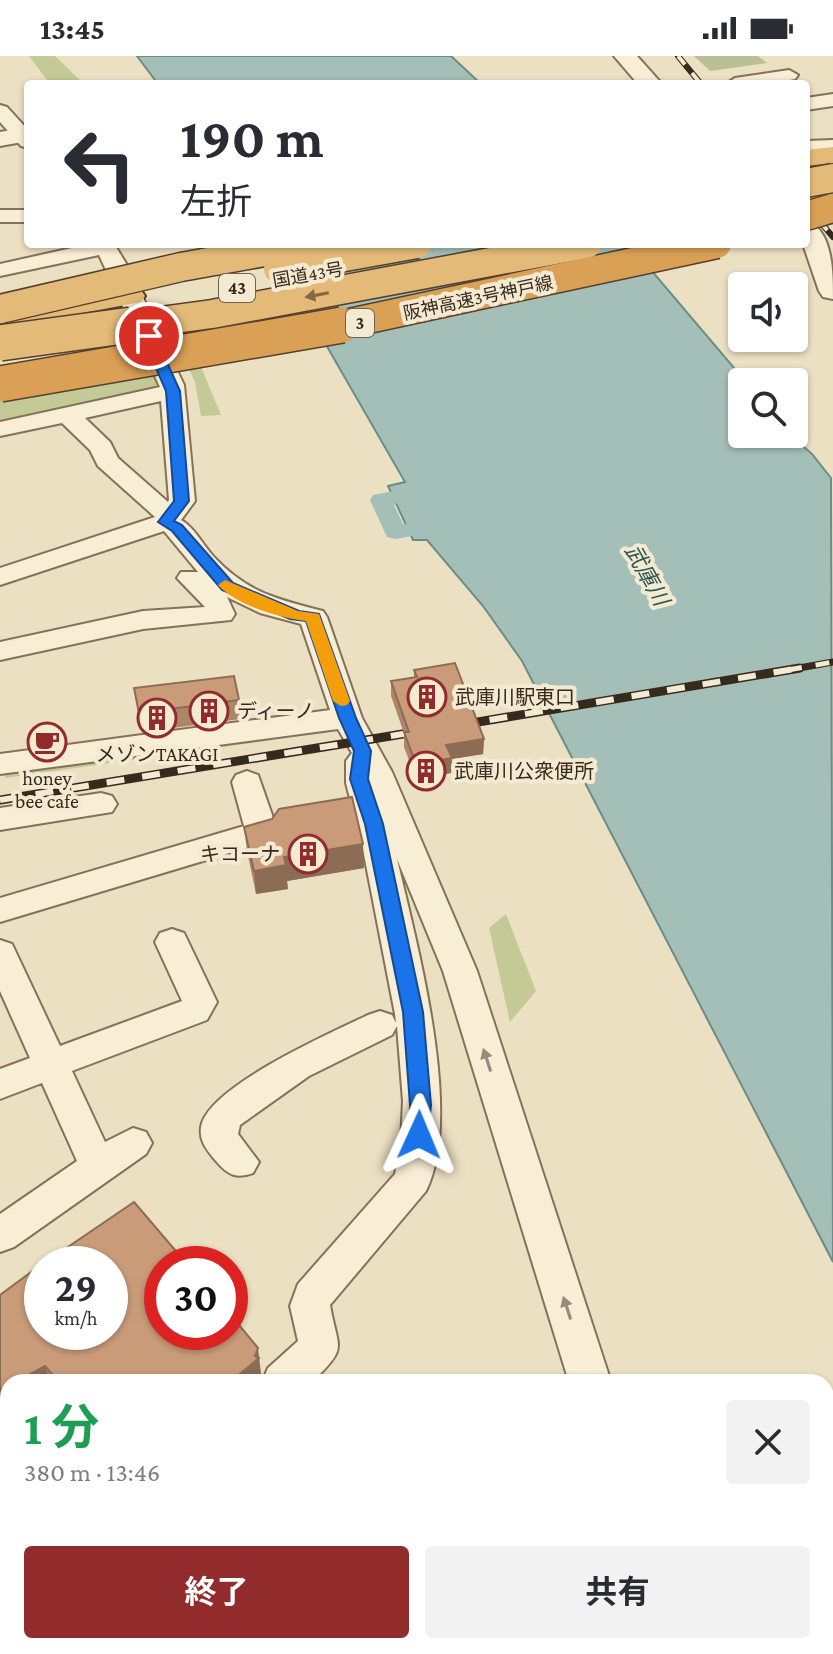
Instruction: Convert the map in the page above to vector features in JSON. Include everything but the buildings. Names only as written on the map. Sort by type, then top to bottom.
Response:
[{"type":"highway","points":[[810,158],[833,158]]},
{"type":"highway","points":[[0,309],[181,267],[287,248]]},
{"type":"highway","name":"国道43号","points":[[0,320],[395,248]]},
{"type":"highway","name":"国道43号","points":[[0,331],[453,248]]},
{"type":"highway","points":[[0,343],[212,314],[566,248]]},
{"type":"highway","name":"阪神高速3号神戸線","points":[[0,383],[320,331],[516,291],[700,248]]},
{"type":"highway","points":[[0,298],[86,279],[109,254]]},
{"type":"highway","name":"阪神高速3号神戸線","points":[[0,383],[320,329],[626,263]]},
{"type":"highway","points":[[0,355],[149,336]]},
{"type":"street","points":[[625,56],[647,80]]},
{"type":"street","points":[[764,56],[794,80]]},
{"type":"street","points":[[0,111],[17,138]]},
{"type":"street","points":[[810,147],[833,146]]},
{"type":"street","points":[[810,164],[833,158]]},
{"type":"street","points":[[820,200],[814,239],[833,291]]},
{"type":"street","points":[[0,216],[24,216]]},
{"type":"street","points":[[0,270],[109,254],[173,391],[182,501],[162,522],[0,577]]},
{"type":"street","points":[[0,429],[173,391]]},
{"type":"street","points":[[0,651],[143,620],[221,614],[217,602],[187,574],[162,522],[107,461],[101,447],[67,414]]},
{"type":"street","points":[[162,522],[177,528],[227,587],[296,615],[313,617],[347,718],[383,786],[460,971],[587,1374]]},
{"type":"street","points":[[0,764],[347,718]]},
{"type":"street","points":[[291,1374],[320,1347],[310,1306],[312,1297],[413,1180],[417,1164],[421,1105],[413,1012],[374,824],[359,779],[363,751]]},
{"type":"street","points":[[0,910],[262,832],[247,782]]},
{"type":"street","points":[[0,819],[101,804]]},
{"type":"street","points":[[0,1084],[195,1010],[200,1002],[172,942]]},
{"type":"street","points":[[0,953],[98,1167]]},
{"type":"street","points":[[240,1162],[219,1138],[220,1124],[227,1114],[296,1066],[380,1025]]},
{"type":"street","points":[[0,1235],[133,1143]]},
{"type":"green space","points":[[29,56],[55,56],[80,80],[47,80]]},
{"type":"green space","points":[[694,56],[758,56],[767,63],[710,71]]},
{"type":"green space","points":[[192,345],[221,415],[201,416],[195,382],[179,347]]},
{"type":"green space","points":[[23,361],[33,387],[156,369],[163,390],[0,425],[0,365]]},
{"type":"green space","points":[[272,736],[272,740],[5,778],[5,774]]},
{"type":"green space","points":[[506,914],[536,991],[510,1022],[489,928]]},
{"type":"water","points":[[137,56],[451,56],[477,80],[155,80]]},
{"type":"water","name":"武庫川","points":[[270,248],[632,248],[734,368],[728,368],[728,448],[805,448],[831,478],[833,1262],[522,661],[483,606],[427,540],[413,540],[388,486],[405,482]]},
{"type":"waterway","points":[[394,498],[381,500],[395,532],[409,530]]},
{"type":"railway","points":[[678,56],[698,80]]},
{"type":"railway","points":[[810,210],[833,237]]},
{"type":"railway","points":[[788,670],[833,662]]},
{"type":"railway","points":[[454,726],[800,668]]},
{"type":"railway","points":[[0,800],[427,730]]},
{"type":"slow traffic","points":[[225,585],[296,615],[313,617],[341,701]]},
{"type":"place","name":"武庫川駅東口","points":[[427,697]]},
{"type":"place","name":"ディーノ","points":[[209,711]]},
{"type":"place","name":"メゾンTAKAGI","points":[[157,718]]},
{"type":"place","name":"honey bee cafe","points":[[47,742]]},
{"type":"place","name":"武庫川公衆便所","points":[[426,771]]},
{"type":"place","name":"キコーナ","points":[[308,854]]},
{"type":"route","points":[[149,336],[173,391],[182,501],[166,522],[177,528],[227,587],[296,615],[313,617],[347,718],[363,751],[359,779],[374,824],[413,1012],[421,1105],[419,1135]]}]
